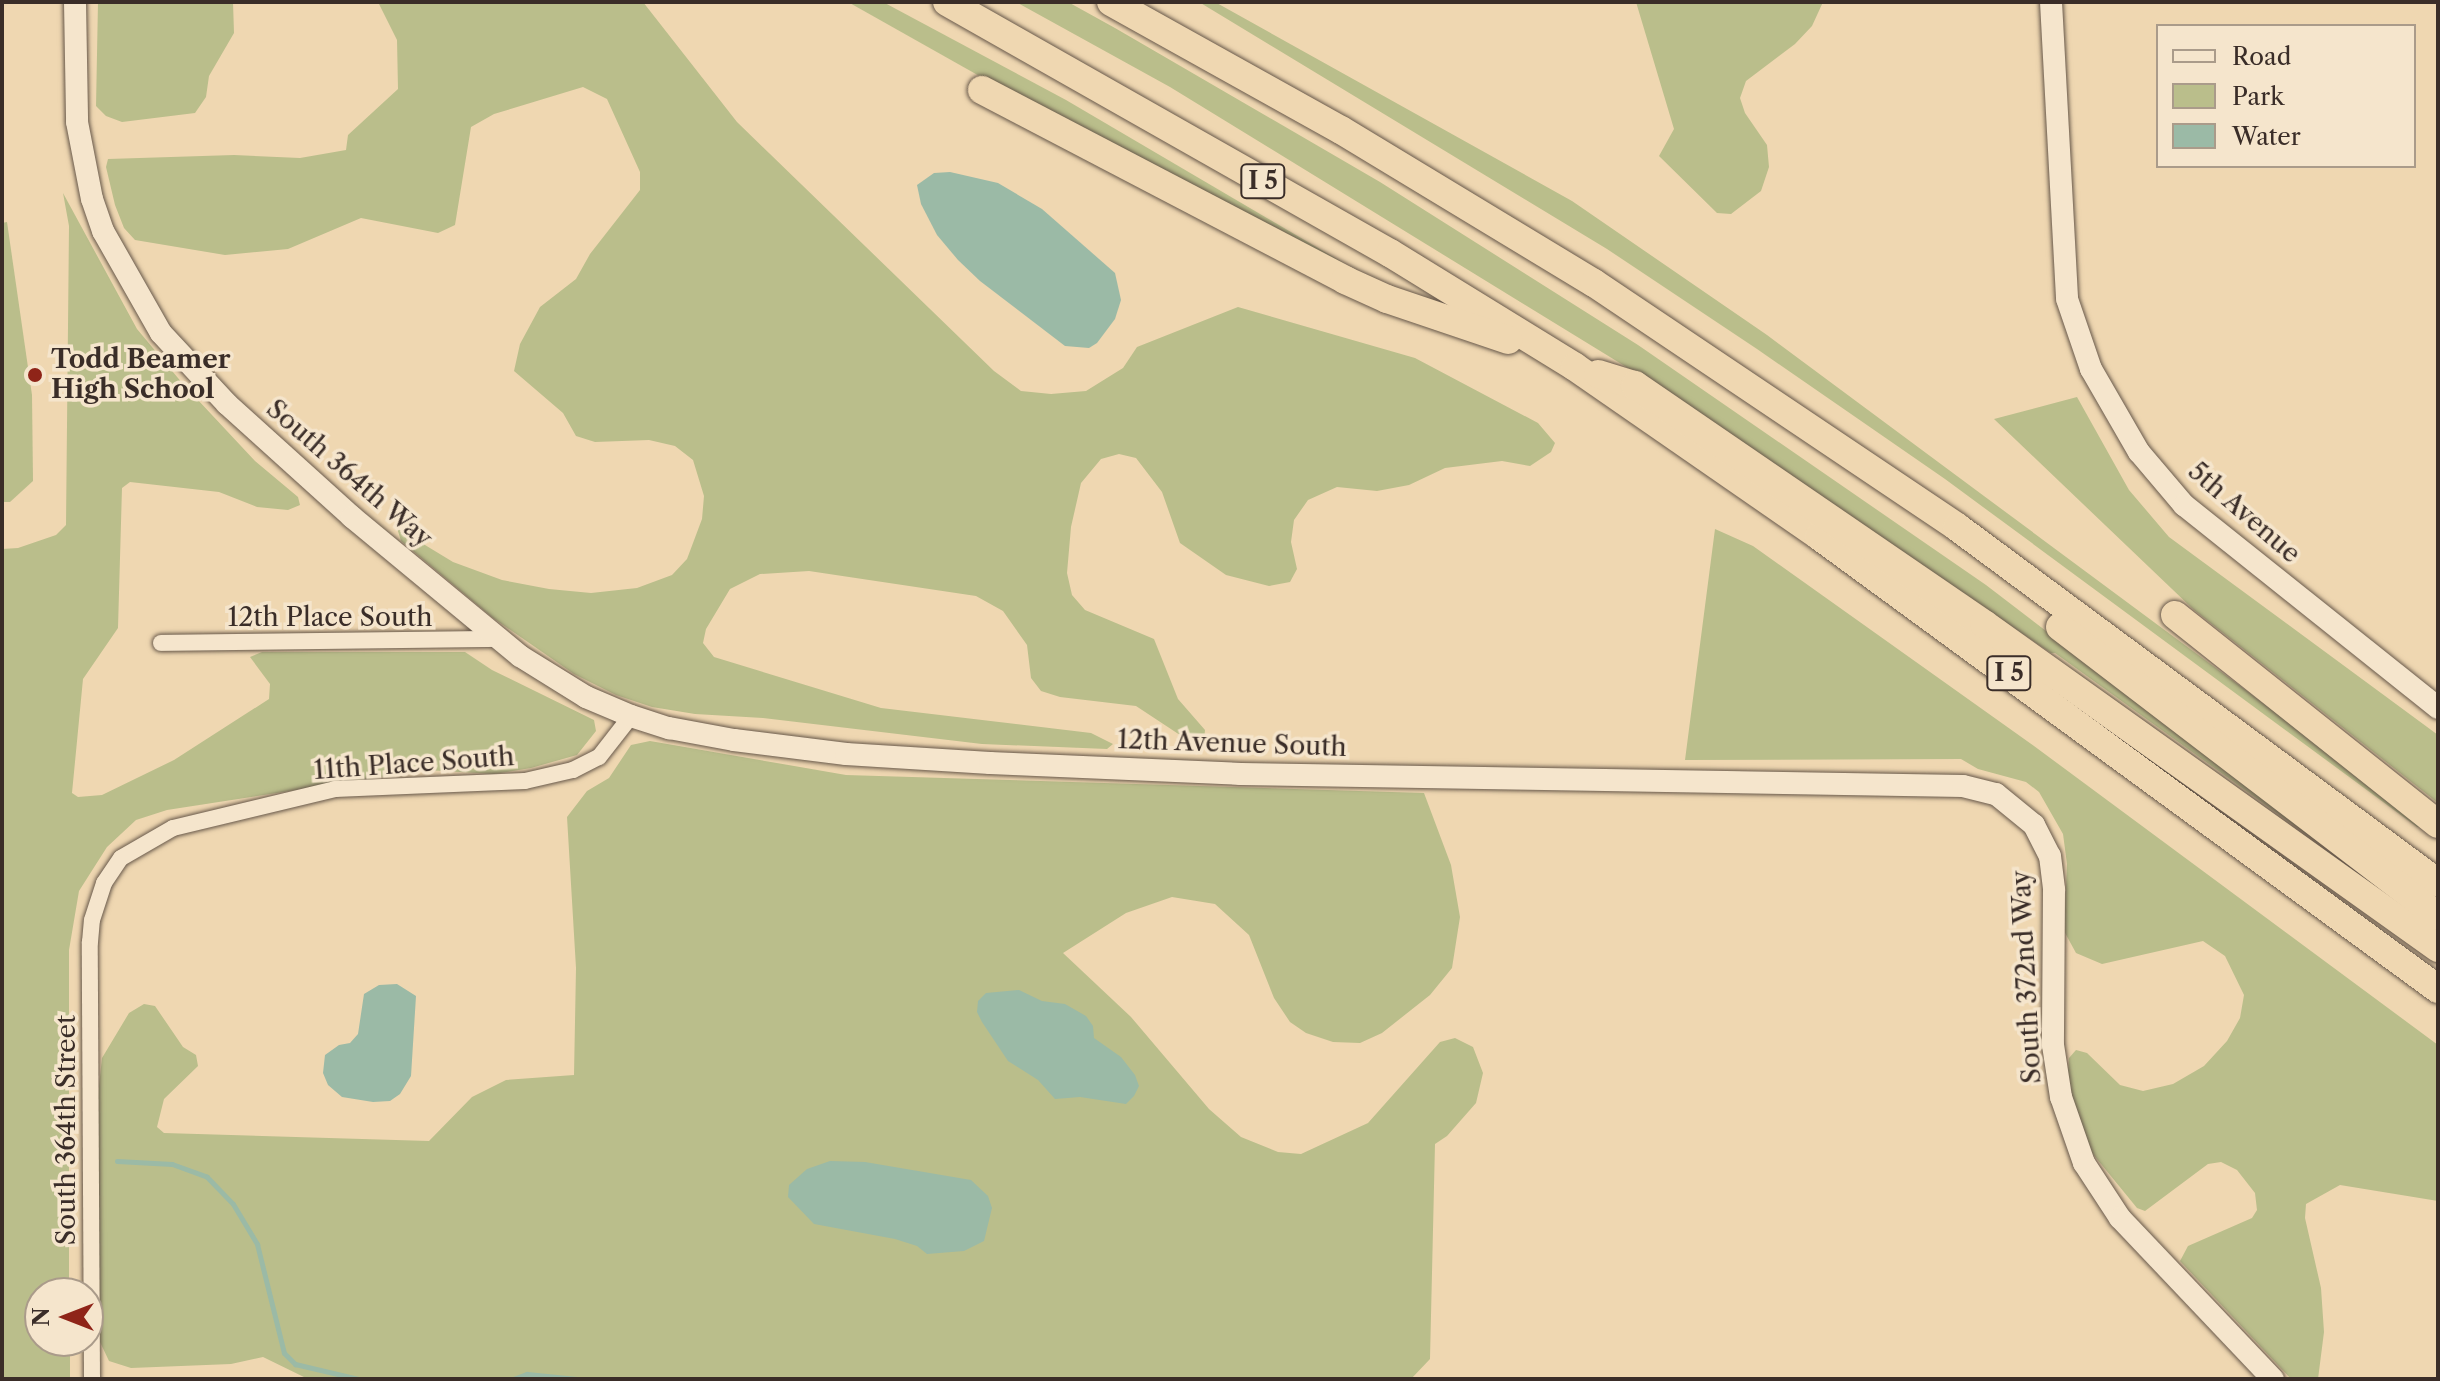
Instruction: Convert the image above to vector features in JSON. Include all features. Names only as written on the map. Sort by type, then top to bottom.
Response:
[{"type":"highway","name":"I 5","points":[[947,2],[1390,253],[1575,367],[1832,545],[2438,989]]},
{"type":"highway","name":"I 5","points":[[1111,2],[1341,130],[1594,283],[1957,527],[2438,883]]},
{"type":"highway","points":[[982,90],[1387,299],[1549,353]]},
{"type":"highway","name":"I 5","points":[[1575,367],[1635,385],[1972,615],[2438,948]]},
{"type":"highway","name":"I 5","points":[[1957,527],[2008,588],[2438,916]]},
{"type":"highway","points":[[2175,615],[2438,824]]},
{"type":"street","name":"South 364th Way","points":[[75,2],[77,122],[92,199],[103,231],[161,333],[238,414],[352,517],[520,656]]},
{"type":"street","name":"5th Avenue","points":[[2051,2],[2067,299],[2091,369],[2139,452],[2184,505],[2438,708]]},
{"type":"street","name":"12th Place South","points":[[161,643],[499,639]]},
{"type":"street","name":"12th Avenue South","points":[[520,656],[586,697],[669,728],[734,740],[846,754],[1241,774],[1963,786]]},
{"type":"street","name":"11th Place South","points":[[104,883],[121,858],[139,845],[173,828],[214,817],[335,789],[525,781],[573,770],[599,757],[631,716]]},
{"type":"street","name":"South 372nd Way","points":[[1963,786],[1996,794],[2023,812],[2043,838],[2050,856],[2054,890],[2053,1045],[2061,1097],[2084,1163],[2120,1218],[2273,1379]]},
{"type":"street","name":"South 364th Street","points":[[92,1379],[90,942],[92,920],[104,883]]},
{"type":"green space","points":[[98,2],[233,2],[234,33],[209,76],[206,97],[195,113],[122,122],[106,116],[96,106]]},
{"type":"green space","points":[[378,2],[643,2],[737,122],[994,371],[1021,391],[1051,394],[1086,391],[1123,368],[1137,347],[1238,307],[1415,358],[1538,423],[1555,443],[1551,452],[1530,466],[1502,461],[1445,468],[1409,485],[1377,491],[1337,487],[1308,500],[1294,520],[1291,542],[1297,569],[1290,582],[1269,586],[1226,575],[1180,543],[1162,492],[1136,458],[1119,454],[1101,459],[1081,483],[1071,527],[1067,573],[1072,595],[1085,610],[1154,639],[1178,699],[1205,730],[1204,741],[1194,743],[1136,706],[1060,697],[1041,691],[1031,678],[1027,645],[1003,611],[976,596],[809,571],[760,574],[730,589],[706,629],[703,643],[714,657],[881,708],[1091,733],[1113,744],[1107,749],[982,744],[763,718],[695,714],[652,707],[616,695],[574,674],[493,618],[401,541],[397,528],[453,562],[502,580],[549,589],[591,593],[637,588],[672,575],[687,559],[702,519],[704,496],[693,460],[675,446],[649,440],[595,442],[576,436],[563,413],[514,371],[520,344],[540,307],[576,279],[590,254],[640,190],[640,172],[607,99],[583,87],[494,114],[471,127],[455,225],[438,233],[361,218],[288,249],[225,255],[135,240],[124,228],[115,205],[106,167],[108,159],[234,155],[300,158],[346,150],[348,135],[398,89],[397,40]]},
{"type":"green space","points":[[848,2],[883,2],[1066,100],[1342,262],[1371,287],[1256,232]]},
{"type":"green space","points":[[1016,2],[1068,2],[1380,182],[1638,345],[1986,585],[2406,906],[2055,653],[1654,384],[1170,87]]},
{"type":"green space","points":[[1199,2],[1215,2],[1572,201],[1767,335],[2422,821],[2422,827],[2417,827],[1945,479],[1757,349],[1607,249]]},
{"type":"green space","points":[[1636,2],[1823,2],[1812,26],[1795,44],[1746,81],[1740,98],[1745,113],[1767,145],[1769,167],[1761,191],[1731,214],[1717,213],[1659,156],[1674,129]]},
{"type":"green space","points":[[63,193],[137,329],[255,461],[298,497],[300,505],[288,510],[257,507],[219,492],[130,482],[122,488],[118,628],[83,679],[72,793],[78,797],[102,795],[174,760],[269,699],[270,684],[250,657],[262,652],[465,652],[492,670],[594,720],[596,731],[577,755],[531,768],[494,774],[426,770],[167,810],[136,820],[107,847],[79,891],[69,950],[69,1277],[24,1277],[24,1357],[70,1357],[70,1379],[2,1379],[2,549],[18,548],[56,535],[66,525],[69,226]]},
{"type":"green space","points":[[7,222],[32,395],[33,481],[10,502],[2,502],[2,223]]},
{"type":"green space","points":[[2077,397],[2129,490],[2169,537],[2438,735],[2438,803],[2194,610],[1994,419]]},
{"type":"green space","points":[[1715,529],[1753,546],[2034,746],[2438,1045],[2438,1201],[2340,1185],[2306,1204],[2305,1218],[2321,1288],[2324,1332],[2318,1379],[2291,1379],[2180,1261],[2188,1246],[2252,1218],[2257,1210],[2255,1193],[2237,1170],[2221,1162],[2208,1164],[2145,1211],[2137,1208],[2088,1148],[2072,1096],[2069,1058],[2076,1050],[2087,1053],[2120,1085],[2143,1091],[2173,1084],[2204,1066],[2227,1041],[2240,1018],[2244,995],[2225,956],[2203,941],[2102,964],[2076,953],[2064,931],[2067,864],[2063,834],[2039,792],[2026,782],[1978,769],[1961,759],[1685,760]]},
{"type":"green space","points":[[650,741],[846,775],[1424,793],[1451,865],[1460,917],[1452,968],[1430,995],[1382,1033],[1360,1043],[1333,1042],[1306,1033],[1290,1022],[1274,998],[1249,935],[1215,904],[1172,897],[1126,913],[1063,953],[1131,1017],[1209,1109],[1241,1137],[1278,1152],[1301,1154],[1368,1123],[1440,1042],[1455,1038],[1473,1047],[1483,1073],[1476,1103],[1447,1136],[1435,1144],[1430,1359],[1411,1379],[308,1379],[263,1357],[231,1364],[131,1368],[109,1361],[104,1350],[104,1277],[99,1277],[97,1105],[102,1058],[129,1013],[144,1004],[155,1006],[183,1047],[196,1055],[198,1066],[164,1099],[157,1127],[164,1133],[429,1141],[472,1097],[506,1080],[574,1075],[576,968],[567,817],[587,791],[609,778],[631,745]]},
{"type":"water","points":[[950,172],[998,183],[1042,209],[1115,273],[1121,300],[1115,319],[1097,343],[1089,348],[1065,346],[980,281],[958,260],[937,235],[921,204],[917,185],[934,173]]},
{"type":"water","points":[[397,984],[416,996],[411,1076],[400,1094],[390,1101],[373,1102],[342,1097],[328,1085],[323,1073],[325,1055],[339,1045],[350,1043],[358,1034],[364,994],[379,985]]},
{"type":"water","points":[[1019,990],[1042,1001],[1065,1004],[1086,1016],[1093,1026],[1094,1038],[1121,1057],[1135,1075],[1139,1086],[1134,1096],[1126,1104],[1080,1097],[1055,1099],[1038,1080],[1008,1061],[977,1012],[978,1001],[986,993]]},
{"type":"water","points":[[830,1161],[865,1162],[971,1180],[988,1196],[992,1208],[984,1241],[964,1251],[927,1254],[917,1246],[895,1239],[814,1224],[788,1197],[789,1185],[807,1169]]},
{"type":"waterway","points":[[117,1161],[172,1164],[207,1177],[233,1204],[257,1244],[284,1353],[295,1364],[359,1379]]},
{"type":"waterway","points":[[513,1379],[527,1374],[577,1379]]},
{"type":"place","name":"Todd Beamer High School","points":[[35,375]]}]
